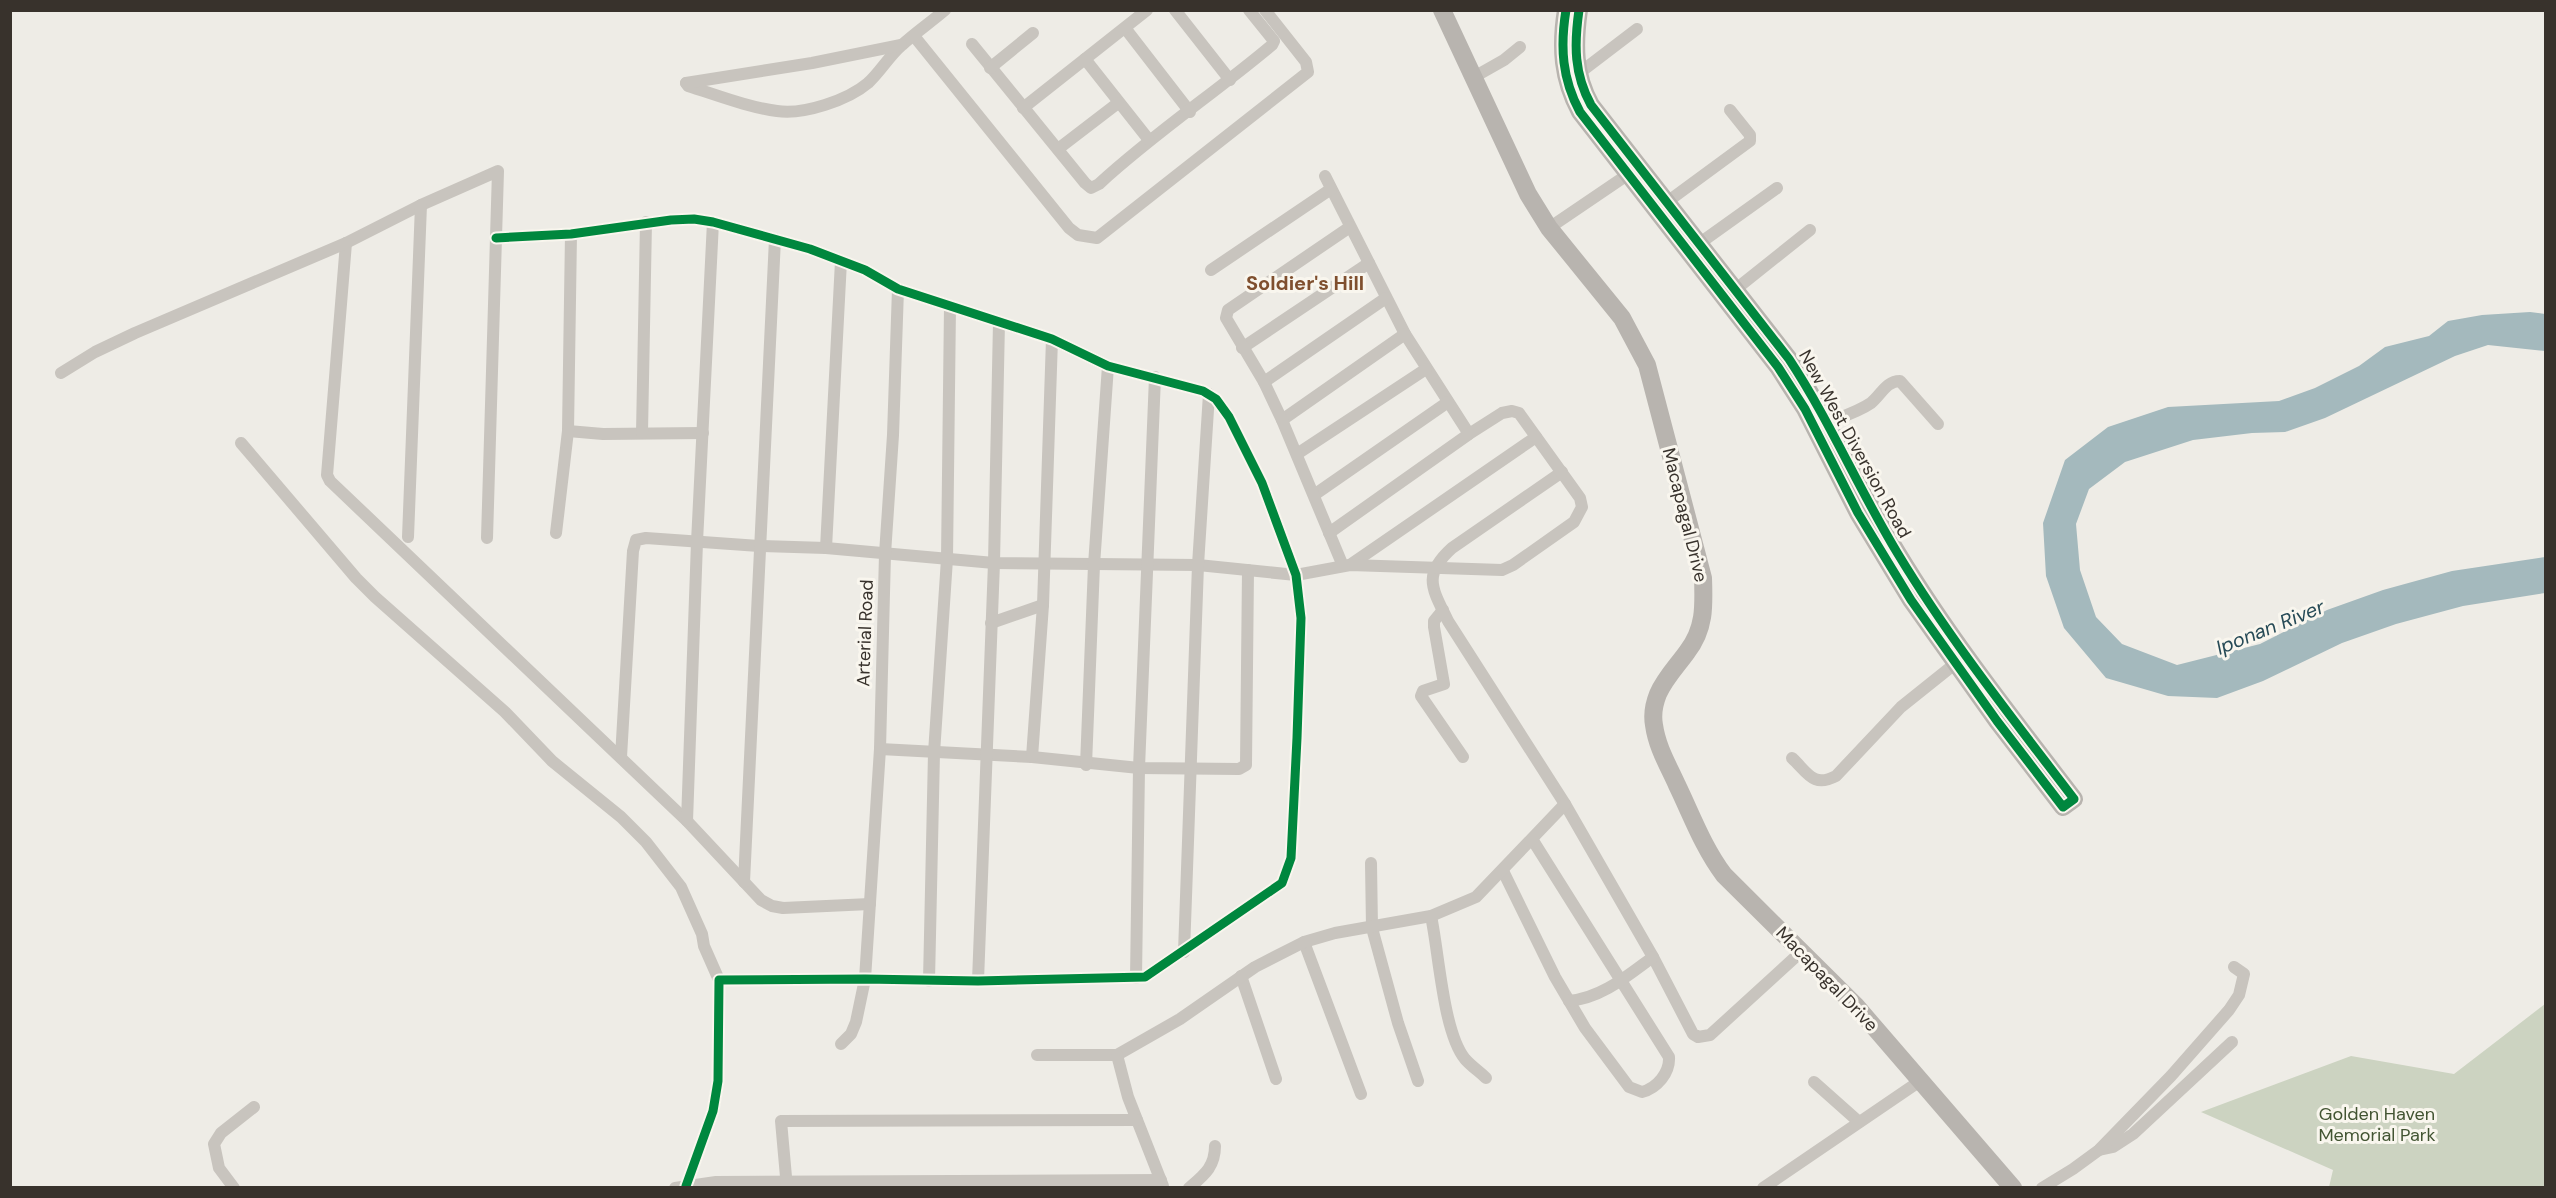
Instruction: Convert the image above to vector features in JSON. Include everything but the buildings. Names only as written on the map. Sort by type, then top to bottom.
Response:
[{"type":"street","points":[[901,45],[812,63],[689,82],[686,85],[776,111],[792,112],[811,109],[866,85],[901,45],[945,10]]},
{"type":"street","points":[[1023,108],[1147,10]]},
{"type":"street","points":[[1176,10],[1230,80]]},
{"type":"street","points":[[972,44],[1091,188],[1099,184],[1149,140],[1190,112],[1230,80],[1274,41],[1249,10]]},
{"type":"street","points":[[915,36],[1069,228],[1078,235],[1097,237],[1308,72],[1306,62],[1265,10]]},
{"type":"street","name":"Macapagal Drive","points":[[1442,10],[1528,194],[1549,228],[1622,318],[1647,365],[1703,578],[1704,613],[1699,632],[1689,650],[1666,679],[1653,709],[1654,725],[1660,749],[1713,860],[1724,874],[1856,1006],[2013,1188]]},
{"type":"street","name":"New West Diversion Road","points":[[1566,10],[1562,45],[1563,64],[1572,99],[1580,112],[1633,171],[1667,202],[1789,359],[1807,385],[1870,506],[1922,593],[2068,803],[1956,663],[1911,600],[1839,480],[1805,409],[1784,375],[1633,171],[1591,105],[1578,74],[1575,45],[1579,10]]},
{"type":"street","points":[[1125,28],[1190,112]]},
{"type":"street","points":[[1578,74],[1637,29]]},
{"type":"street","points":[[990,68],[1033,33]]},
{"type":"street","points":[[1474,77],[1504,60],[1520,47]]},
{"type":"street","points":[[1085,59],[1149,140]]},
{"type":"street","points":[[1058,148],[1118,103]]},
{"type":"street","points":[[1667,202],[1750,141],[1750,135],[1730,110]]},
{"type":"street","points":[[61,373],[95,352],[135,333],[346,243],[421,205],[498,171],[487,538]]},
{"type":"street","points":[[1549,228],[1633,171]]},
{"type":"street","points":[[1325,176],[1405,334],[1469,434]]},
{"type":"street","points":[[1700,243],[1777,188]]},
{"type":"street","points":[[1211,270],[1332,189]]},
{"type":"street","points":[[408,537],[421,205]]},
{"type":"street","points":[[496,238],[571,234],[646,222],[694,219],[713,222],[775,239],[841,261],[884,279],[898,289],[1052,339],[1108,366],[1155,377],[1209,394],[1222,406],[1229,417],[1262,483],[1296,575],[1301,618],[1291,858],[1282,883],[1265,896],[1145,977],[978,981],[865,979],[719,981]]},
{"type":"street","points":[[642,433],[646,222]]},
{"type":"street","points":[[687,821],[697,542],[713,222]]},
{"type":"street","points":[[1346,566],[1329,533],[1282,420],[1226,318],[1228,310],[1350,227]]},
{"type":"street","points":[[1736,289],[1810,230]]},
{"type":"street","points":[[556,533],[568,431],[571,234]]},
{"type":"street","points":[[744,882],[775,239]]},
{"type":"street","points":[[346,243],[327,475],[330,482],[687,821],[761,900],[772,906],[808,908],[870,904]]},
{"type":"street","points":[[825,548],[841,261]]},
{"type":"street","points":[[1242,348],[1369,263]]},
{"type":"street","name":"Arterial Road","points":[[841,1044],[851,1034],[856,1022],[865,979],[880,749],[885,554],[894,435],[898,289]]},
{"type":"street","points":[[1263,382],[1386,298]]},
{"type":"street","points":[[929,981],[934,753],[947,559],[950,306]]},
{"type":"street","points":[[978,981],[994,563],[999,321]]},
{"type":"street","points":[[1282,420],[1405,334]]},
{"type":"street","points":[[1032,758],[1045,564],[1052,339]]},
{"type":"street","points":[[1086,765],[1094,565],[1108,366]]},
{"type":"street","points":[[1297,454],[1426,369]]},
{"type":"street","points":[[1136,978],[1139,768],[1155,377]]},
{"type":"street","points":[[1826,423],[1862,408],[1872,402],[1889,384],[1900,381],[1938,424]]},
{"type":"street","points":[[1184,952],[1198,565],[1209,394]]},
{"type":"street","points":[[1314,495],[1448,402]]},
{"type":"street","points":[[621,757],[633,551],[636,540],[646,538],[825,548],[994,563],[1198,565],[1296,575],[1346,566],[1433,569],[1508,568],[1574,522],[1582,507],[1580,498],[1519,413],[1512,411],[1502,413],[1469,434],[1329,533]]},
{"type":"street","points":[[568,431],[603,434],[703,433]]},
{"type":"street","points":[[1346,566],[1536,437]]},
{"type":"street","points":[[241,443],[375,597],[505,712],[552,761],[621,817],[646,842],[681,887],[702,933],[704,946],[719,981],[718,1081],[713,1111],[681,1187]]},
{"type":"street","points":[[1562,472],[1452,548],[1433,569],[1435,594],[1443,610],[1565,804],[1653,957],[1689,1029],[1698,1037],[1704,1037],[1728,1019],[1802,951]]},
{"type":"street","points":[[880,749],[1032,758],[1086,765],[1139,768],[1239,769],[1246,765],[1248,570]]},
{"type":"street","points":[[991,624],[1043,605]]},
{"type":"street","points":[[1443,610],[1434,621],[1434,627],[1444,684],[1423,691],[1421,696],[1462,757]]},
{"type":"street","points":[[1792,758],[1814,780],[1823,782],[1836,776],[1901,706],[1956,663]]},
{"type":"street","points":[[1037,1055],[1117,1055],[1180,1019],[1241,976],[1304,942],[1335,933],[1431,916],[1476,897],[1565,804]]},
{"type":"street","points":[[1503,871],[1555,977],[1604,1056],[1629,1087],[1641,1092],[1657,1085],[1670,1065],[1669,1057],[1532,839]]},
{"type":"street","points":[[1371,862],[1372,928],[1398,1023],[1418,1081]]},
{"type":"street","points":[[1431,916],[1449,1017],[1456,1042],[1466,1060],[1486,1077]]},
{"type":"street","points":[[1304,942],[1361,1094]]},
{"type":"street","points":[[1569,1001],[1592,998],[1653,957]]},
{"type":"street","points":[[2042,1188],[2099,1150],[2178,1069],[2229,1010],[2239,995],[2244,978],[2241,971],[2234,967]]},
{"type":"street","points":[[1241,976],[1276,1079]]},
{"type":"street","points":[[2099,1150],[2113,1147],[2133,1134],[2232,1042]]},
{"type":"street","points":[[681,1187],[716,1182],[787,1185],[1162,1184],[1137,1120],[1117,1055]]},
{"type":"street","points":[[1763,1188],[1920,1081]]},
{"type":"street","points":[[1814,1082],[1859,1122]]},
{"type":"street","points":[[234,1188],[219,1168],[214,1156],[214,1144],[221,1133],[254,1107]]},
{"type":"street","points":[[787,1185],[781,1121],[1137,1120]]},
{"type":"street","points":[[1189,1188],[1213,1164],[1215,1146]]},
{"type":"green space","name":"Golden Haven Memorial Park","points":[[2545,1004],[2545,1187],[2329,1187],[2333,1170],[2201,1112],[2351,1056],[2454,1074]]},
{"type":"shaded area","points":[[2530,312],[2545,314],[2545,351],[2488,345],[2455,356],[2325,418],[2285,432],[2252,433],[2193,440],[2125,462],[2089,489],[2076,524],[2080,570],[2096,617],[2122,644],[2177,665],[2260,644],[2327,610],[2383,590],[2452,571],[2545,557],[2545,593],[2463,606],[2396,624],[2342,643],[2263,681],[2217,698],[2168,696],[2106,678],[2064,628],[2046,576],[2043,523],[2065,460],[2108,427],[2168,407],[2279,401],[2315,388],[2359,366],[2385,347],[2429,336],[2448,321],[2482,315]]},
{"type":"cycle path","points":[[1566,10],[1563,37],[1564,63],[1569,87],[1580,112],[1778,367],[1805,409],[1858,513],[1911,600],[1997,721],[2063,807],[2074,799],[1983,679],[1918,586],[1884,530],[1818,407],[1789,359],[1591,105],[1578,71],[1576,35],[1579,10]]},
{"type":"cycle path","points":[[496,238],[571,234],[671,220],[694,219],[713,222],[810,249],[865,270],[898,289],[1052,339],[1108,366],[1203,391],[1216,399],[1229,417],[1262,483],[1296,575],[1301,618],[1297,738],[1291,858],[1282,883],[1145,977],[978,981],[719,980],[718,1081],[713,1111],[686,1186]]},
{"type":"district","name":"Soldier's Hill","points":[[1305,283]]},
{"type":"water label","name":"Iponan River","points":[[2270,627]]}]
